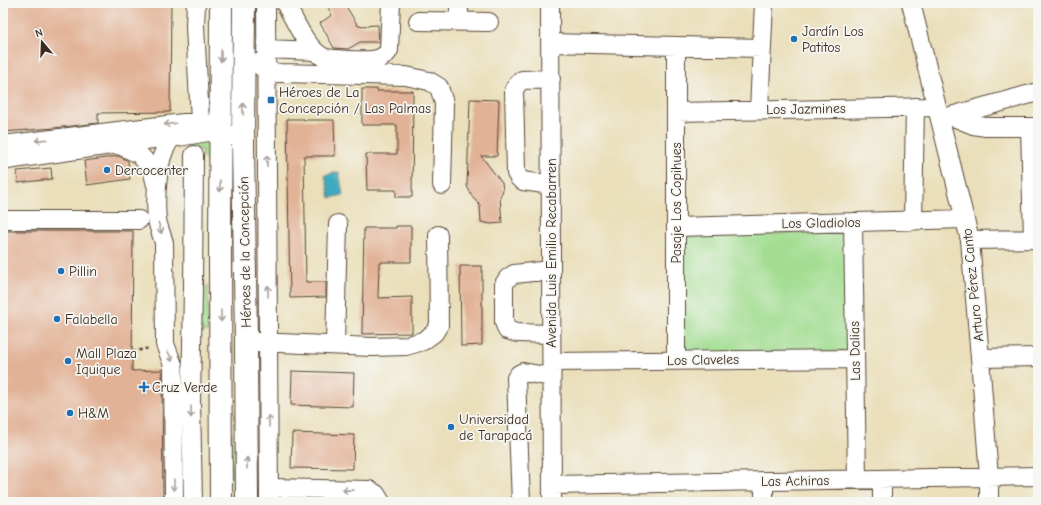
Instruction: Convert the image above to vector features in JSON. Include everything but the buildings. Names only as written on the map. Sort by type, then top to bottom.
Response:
[{"type":"main road","name":"Héroes de la Concepción","points":[[221,3],[220,263],[222,502]]},
{"type":"main road","name":"Héroes de la Concepción","points":[[244,3],[243,143],[247,502]]},
{"type":"main road","points":[[221,29],[244,51]]},
{"type":"street","points":[[196,3],[195,26],[200,121]]},
{"type":"street","name":"Héroes de la Concepción","points":[[266,3],[269,495]]},
{"type":"street","points":[[287,7],[310,46],[319,55],[325,58],[372,60],[381,58],[389,50],[391,3]]},
{"type":"street","points":[[459,3],[459,22]]},
{"type":"street","name":"Avenida Luis Emilio Recabarren","points":[[550,3],[552,494]]},
{"type":"street","points":[[759,110],[764,3]]},
{"type":"street","name":"Arturo Pérez Canto","points":[[911,3],[942,114],[970,240],[989,477],[989,502]]},
{"type":"street","points":[[418,21],[489,22]]},
{"type":"street","points":[[550,43],[762,48]]},
{"type":"street","name":"Pasaje Los Copihues","points":[[676,46],[676,361]]},
{"type":"street","points":[[266,49],[314,51]]},
{"type":"street","points":[[244,51],[266,71],[280,73],[406,76],[429,81],[439,87],[444,102],[442,185]]},
{"type":"street","points":[[550,79],[522,80],[514,90],[516,173],[523,181],[551,185]]},
{"type":"street","points":[[942,114],[1038,92]]},
{"type":"street","points":[[913,221],[915,108]]},
{"type":"street","name":"Los Jazmines","points":[[676,112],[915,108],[986,127],[1034,127]]},
{"type":"street","points":[[3,145],[200,121],[221,130],[243,143]]},
{"type":"street","points":[[970,240],[1036,239],[1034,127]]},
{"type":"street","points":[[3,162],[7,160],[116,144],[221,130]]},
{"type":"street","points":[[172,137],[164,150],[159,168],[157,218],[164,243],[165,344],[173,365],[174,502]]},
{"type":"street","points":[[116,144],[139,154],[143,158],[152,169],[157,189]]},
{"type":"street","points":[[192,502],[191,400],[194,155]]},
{"type":"street","points":[[3,220],[139,220]]},
{"type":"street","name":"Los Gladiolos","points":[[676,227],[965,220]]},
{"type":"street","name":"Las Dalias","points":[[853,222],[857,480]]},
{"type":"street","points":[[335,345],[338,224]]},
{"type":"street","points":[[246,341],[372,347],[406,346],[423,341],[434,334],[439,325],[438,235]]},
{"type":"street","points":[[193,289],[220,263]]},
{"type":"street","points":[[551,270],[514,274],[508,278],[504,284],[504,322],[507,330],[517,333],[551,334]]},
{"type":"street","points":[[980,358],[1038,357]]},
{"type":"street","name":"Los Claveles","points":[[521,502],[516,378],[518,374],[523,372],[552,369],[676,361],[855,359]]},
{"type":"street","name":"Las Achiras","points":[[552,494],[764,481],[1038,476]]},
{"type":"street","points":[[882,479],[882,502]]},
{"type":"street","points":[[764,481],[764,502]]},
{"type":"street","points":[[269,495],[370,490],[376,494],[381,502]]},
{"type":"green space","points":[[188,143],[208,143],[209,158],[202,158],[202,149],[188,149]]},
{"type":"green space","points":[[838,231],[847,239],[848,351],[688,355],[682,346],[683,237]]},
{"type":"green space","points":[[208,285],[208,331],[200,332],[201,294]]},
{"type":"green space","points":[[230,433],[232,433],[236,453],[237,502],[232,502]]},
{"type":"water","points":[[339,172],[343,195],[330,198],[325,175]]},
{"type":"place","name":"Jardín Los Patitos","points":[[794,39]]},
{"type":"place","name":"Héroes de La Concepción / Las Palmas","points":[[271,100]]},
{"type":"place","name":"Dercocenter","points":[[107,170]]},
{"type":"place","name":"Pillin","points":[[61,271]]},
{"type":"place","name":"Falabella","points":[[57,319]]},
{"type":"place","name":"Mall Plaza Iquique","points":[[68,361]]},
{"type":"place","name":"Cruz Verde","points":[[144,387]]},
{"type":"place","name":"H&M","points":[[70,413]]},
{"type":"place","name":"Universidad de Tarapacá","points":[[451,427]]}]
